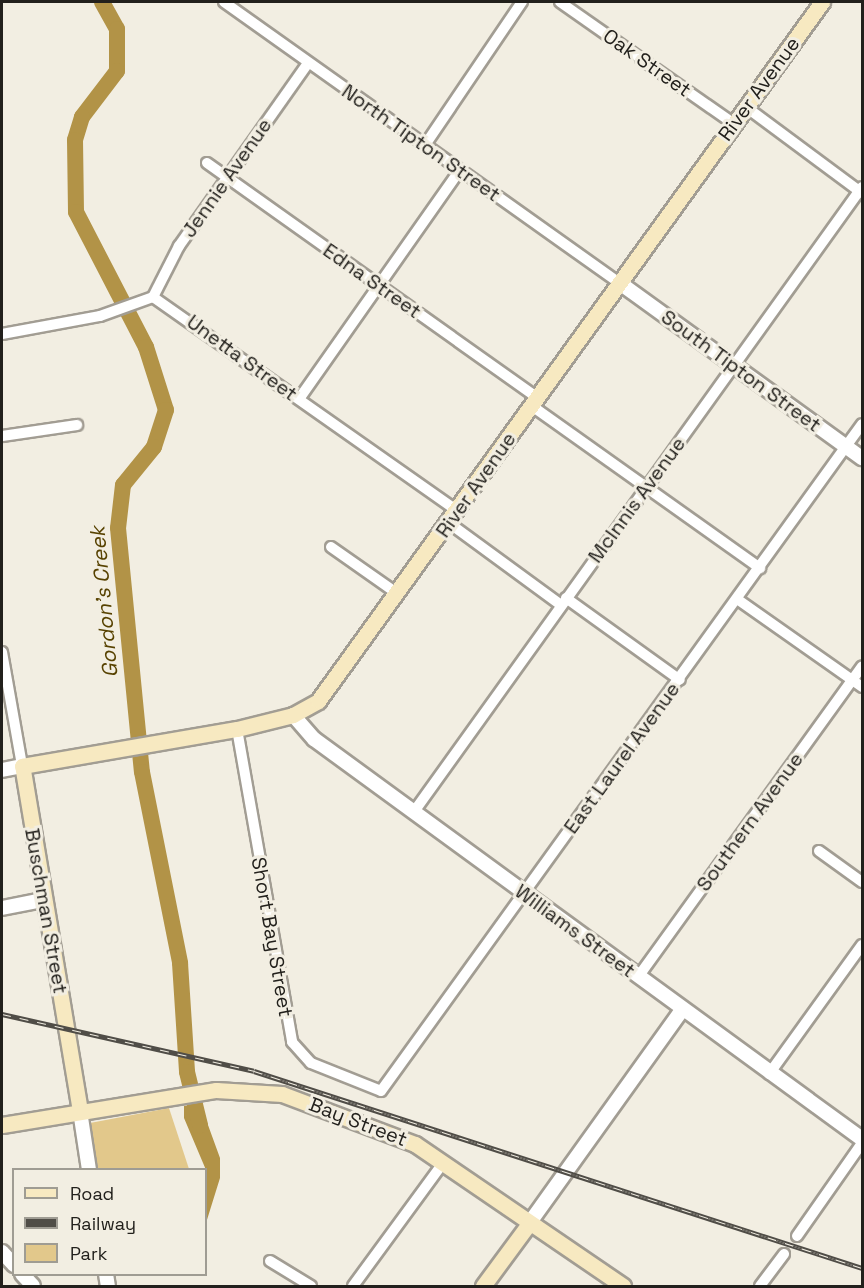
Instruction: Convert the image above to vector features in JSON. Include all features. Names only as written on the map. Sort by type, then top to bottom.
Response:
[{"type":"main road","name":"River Avenue","points":[[22,766],[125,752],[237,729],[293,715],[324,695],[822,2]]},
{"type":"main road","name":"Buschman Street","points":[[22,766],[80,1111]]},
{"type":"main road","name":"Bay Street","points":[[2,1125],[200,1092],[245,1088],[282,1094],[394,1133],[443,1163],[528,1225],[623,1287]]},
{"type":"main road","name":"Bay Street","points":[[528,1225],[538,1240],[605,1287]]},
{"type":"main road","points":[[483,1287],[528,1225]]},
{"type":"street","name":"North Tipton Street","points":[[224,2],[620,283]]},
{"type":"street","points":[[425,145],[522,2]]},
{"type":"street","name":"Oak Street","points":[[560,2],[734,124]]},
{"type":"street","name":"Jennie Avenue","points":[[149,299],[179,246],[308,63]]},
{"type":"street","points":[[746,107],[862,190]]},
{"type":"street","name":"Edna Street","points":[[207,163],[380,286],[645,487],[760,568]]},
{"type":"street","points":[[299,399],[460,170]]},
{"type":"street","name":"McInnis Avenue","points":[[413,813],[645,487],[862,190]]},
{"type":"street","name":"South Tipton Street","points":[[620,283],[862,458]]},
{"type":"street","points":[[2,334],[100,316],[149,299]]},
{"type":"street","name":"Unetta Street","points":[[149,299],[299,399],[564,602],[680,680]]},
{"type":"street","name":"East Laurel Avenue","points":[[381,1091],[680,680],[862,424]]},
{"type":"street","points":[[2,436],[77,425]]},
{"type":"street","points":[[331,547],[398,594]]},
{"type":"street","points":[[737,599],[862,687]]},
{"type":"street","name":"Buschman Street","points":[[2,652],[22,766]]},
{"type":"street","name":"Southern Avenue","points":[[638,977],[862,666]]},
{"type":"street","name":"Williams Street","points":[[293,715],[314,740],[862,1141]]},
{"type":"street","name":"Short Bay Street","points":[[237,729],[292,1042],[310,1063],[381,1091]]},
{"type":"street","name":"River Avenue","points":[[2,770],[22,766]]},
{"type":"street","points":[[819,851],[862,882]]},
{"type":"street","points":[[2,908],[43,900]]},
{"type":"street","points":[[769,1074],[862,945]]},
{"type":"street","points":[[528,1225],[682,1010]]},
{"type":"street","name":"Buschman Street","points":[[80,1111],[89,1168]]},
{"type":"street","points":[[797,1236],[862,1141]]},
{"type":"street","points":[[353,1287],[443,1163]]},
{"type":"street","points":[[760,1287],[784,1254]]},
{"type":"street","points":[[270,1261],[311,1287]]},
{"type":"green space","points":[[169,1108],[189,1168],[98,1168],[90,1123]]},
{"type":"shaded area","points":[[200,1103],[220,1158],[220,1178],[207,1220],[207,1168],[184,1118],[184,1106]]},
{"type":"waterway","name":"Gordon's Creek","points":[[102,2],[117,29],[117,71],[82,117],[75,140],[76,212],[146,347],[166,410],[154,447],[123,485],[118,528],[142,772],[180,963],[187,1072],[200,1125]]},
{"type":"railway","points":[[2,1014],[254,1071],[862,1268]]}]
